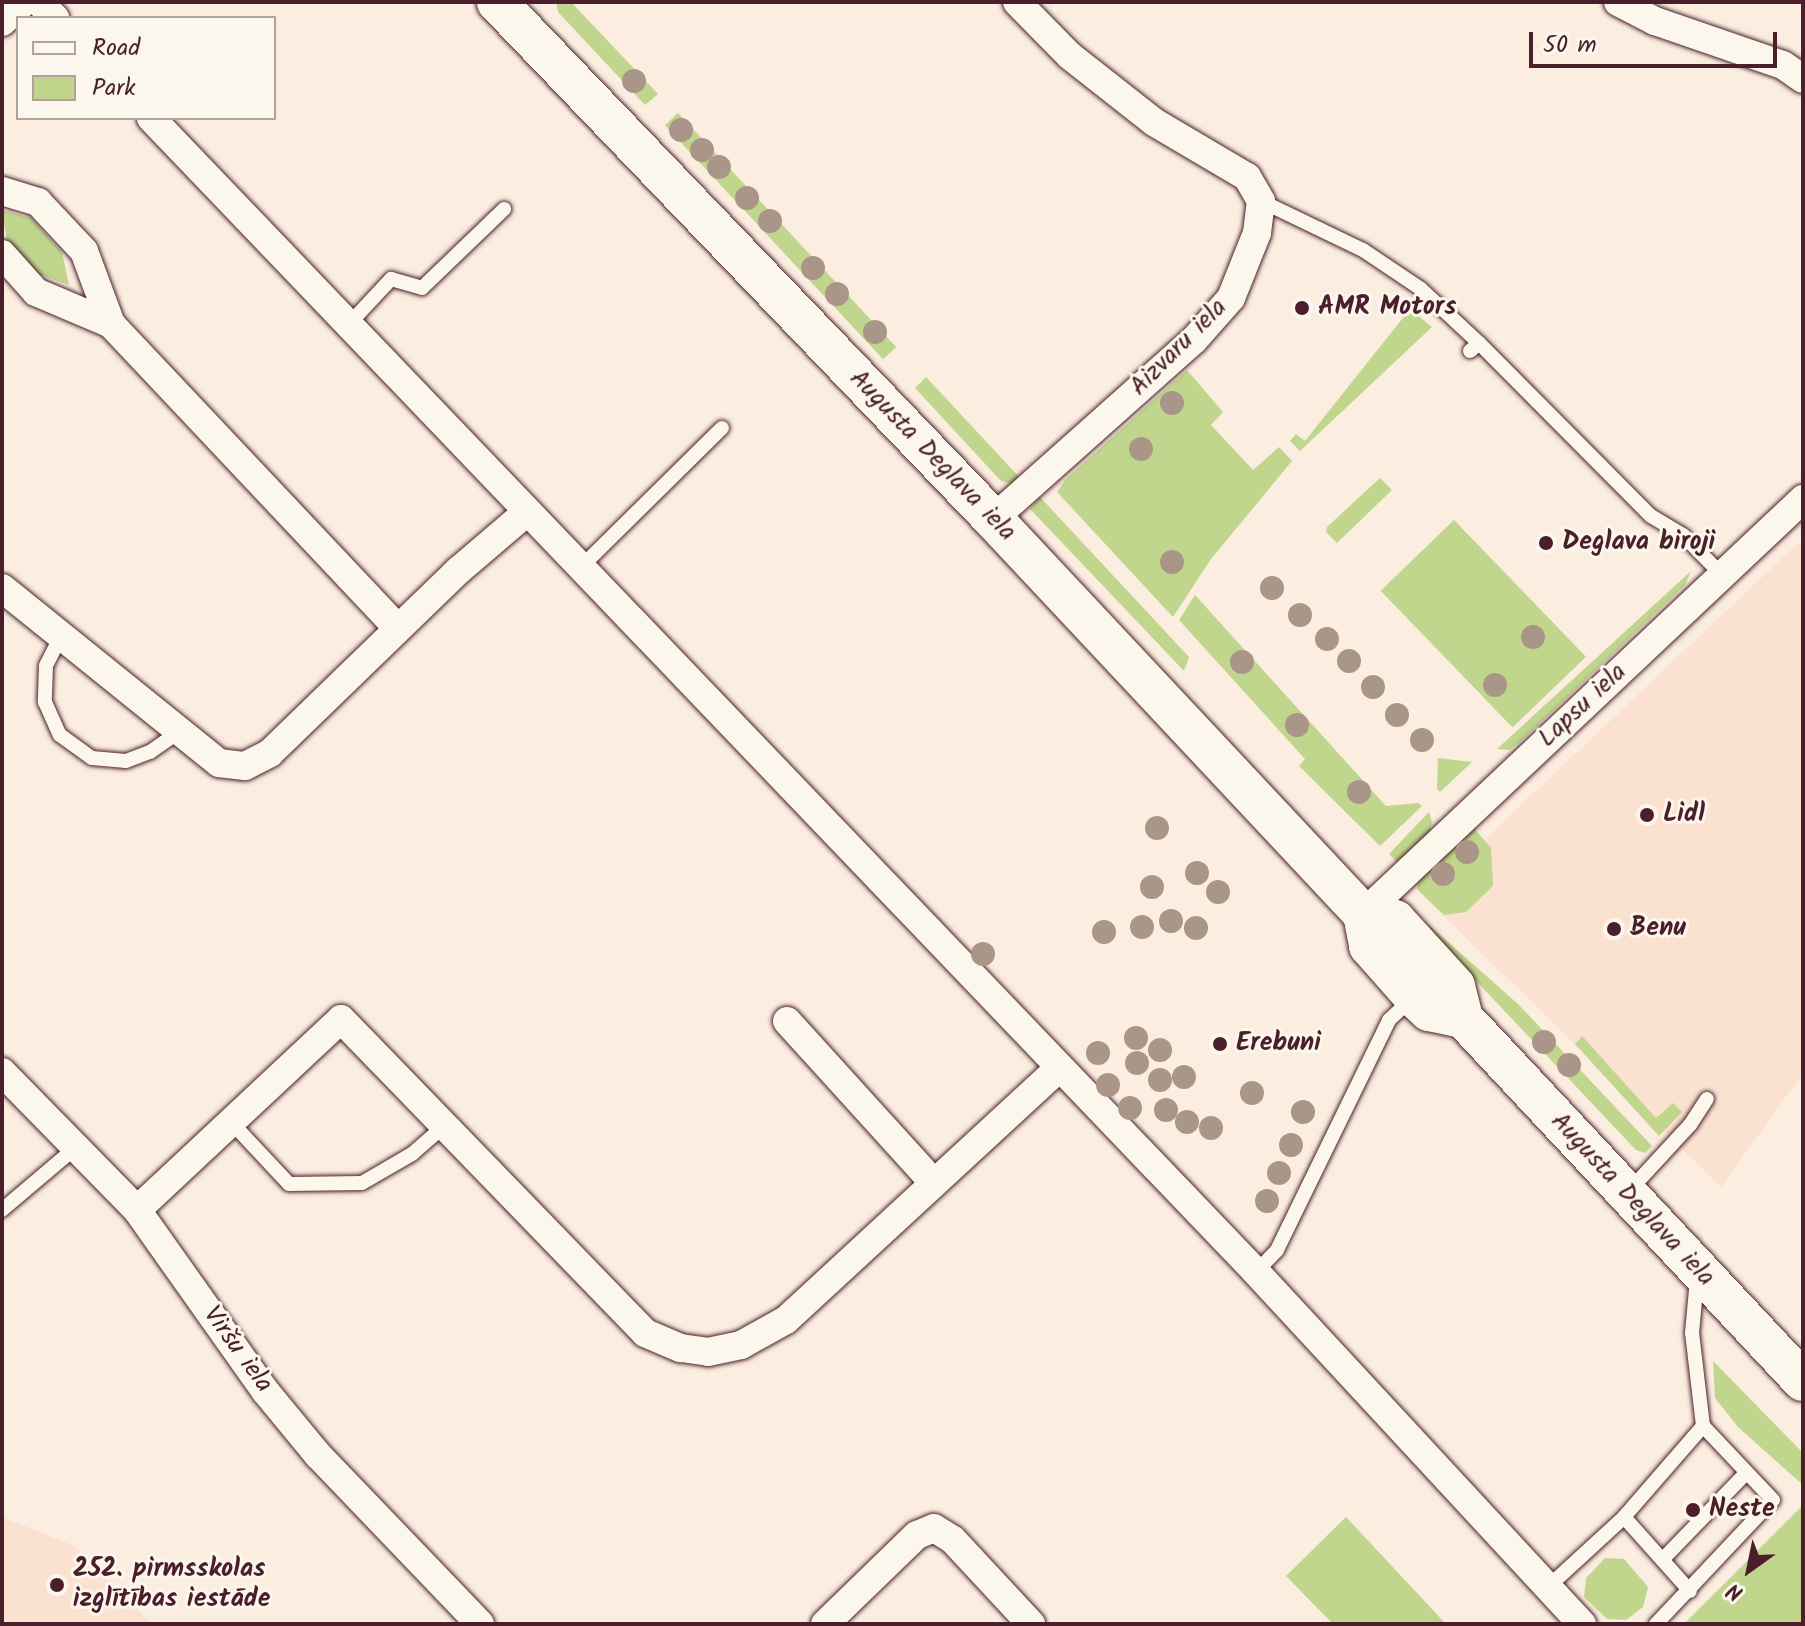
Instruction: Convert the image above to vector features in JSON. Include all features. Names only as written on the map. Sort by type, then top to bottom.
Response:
[{"type":"main road","name":"Augusta Deglava iela","points":[[503,4],[1363,914],[1369,946],[1414,997],[1429,1011],[1463,1018]]},
{"type":"main road","name":"Augusta Deglava iela","points":[[1363,914],[1395,920],[1455,986],[1463,1018],[1803,1381]]},
{"type":"street","points":[[2,22],[24,2]]},
{"type":"street","points":[[1017,2],[1069,55],[1154,122],[1247,177],[1261,201]]},
{"type":"street","points":[[1618,2],[1655,21],[1783,65],[1803,79]]},
{"type":"street","points":[[153,120],[1256,1272],[1582,1624]]},
{"type":"street","points":[[2,191],[38,202],[84,251],[111,324],[397,628]]},
{"type":"street","name":"Aizvaru iela","points":[[993,519],[1194,340],[1231,298],[1257,233],[1261,201]]},
{"type":"street","points":[[2,254],[36,292],[111,324]]},
{"type":"street","name":"Lapsu iela","points":[[1363,914],[1803,499]]},
{"type":"street","points":[[2,588],[60,638],[219,763],[245,766],[270,753],[397,628],[527,512]]},
{"type":"street","points":[[137,1210],[341,1019],[645,1333],[681,1348],[708,1352],[741,1345],[786,1320],[1059,1068]]},
{"type":"street","points":[[787,1021],[933,1182]]},
{"type":"street","name":"Viršu iela","points":[[2,1072],[137,1210],[266,1392],[318,1455],[480,1624]]},
{"type":"street","points":[[825,1624],[917,1535],[934,1528],[953,1540],[1031,1624]]},
{"type":"lane","points":[[1261,201],[1363,250],[1421,289],[1474,347],[1651,516],[1683,535],[1722,575]]},
{"type":"lane","points":[[349,324],[391,279],[422,288],[504,209]]},
{"type":"lane","points":[[581,567],[722,428]]},
{"type":"lane","points":[[60,638],[46,666],[45,702],[60,735],[92,758],[126,761],[150,752],[179,732]]},
{"type":"lane","points":[[1256,1272],[1277,1250],[1389,1020],[1414,997]]},
{"type":"lane","points":[[1626,1194],[1682,1134],[1707,1099]]},
{"type":"lane","points":[[232,1123],[289,1184],[362,1183],[412,1154],[444,1126]]},
{"type":"lane","points":[[2,1210],[74,1149]]},
{"type":"lane","points":[[1656,1624],[1773,1500],[1745,1474],[1703,1426],[1692,1333],[1698,1271]]},
{"type":"lane","points":[[1548,1587],[1624,1517],[1703,1426]]},
{"type":"lane","points":[[1663,1559],[1745,1474]]},
{"type":"lane","points":[[1624,1517],[1690,1591]]},
{"type":"shaded area","points":[[1798,543],[1803,545],[1803,1073],[1721,1187],[1424,897]]},
{"type":"shaded area","name":"252. pirmsskolas izglītības iestāde","points":[[2,1517],[72,1545],[152,1624],[2,1624]]},
{"type":"green space","points":[[556,2],[571,2],[658,94],[645,105],[558,12]]},
{"type":"green space","points":[[678,113],[896,347],[883,359],[665,125]]},
{"type":"green space","points":[[2,210],[31,218],[62,252],[69,285],[32,272],[8,247]]},
{"type":"green space","points":[[1410,309],[1432,327],[1300,451],[1290,441],[1296,434],[1305,441]]},
{"type":"green space","points":[[1187,370],[1223,412],[1211,425],[1253,470],[1279,447],[1292,461],[1211,559],[1173,617],[1057,492],[1065,480]]},
{"type":"green space","points":[[926,377],[1022,480],[1013,484],[1001,481],[915,388]]},
{"type":"green space","points":[[1380,478],[1392,490],[1337,543],[1326,532],[1327,527]]},
{"type":"green space","points":[[1040,497],[1189,657],[1184,671],[1030,509]]},
{"type":"green space","points":[[1454,520],[1586,657],[1513,728],[1381,591]]},
{"type":"green space","points":[[1691,571],[1685,585],[1520,742],[1509,750],[1497,749]]},
{"type":"green space","points":[[1195,595],[1386,806],[1418,803],[1422,806],[1380,846],[1299,766],[1305,759],[1179,620]]},
{"type":"green space","points":[[1438,758],[1472,762],[1440,792],[1437,789]]},
{"type":"green space","points":[[1429,812],[1432,822],[1429,835],[1397,862],[1389,854]]},
{"type":"green space","points":[[1473,827],[1491,848],[1493,886],[1466,912],[1444,915],[1417,889],[1418,880]]},
{"type":"green space","points":[[1430,926],[1518,1004],[1652,1146],[1645,1153],[1636,1150],[1427,929]]},
{"type":"green space","points":[[1582,1036],[1656,1118],[1673,1103],[1682,1112],[1659,1136],[1575,1044]]},
{"type":"green space","points":[[1713,1361],[1803,1453],[1803,1485],[1738,1427],[1715,1398]]},
{"type":"green space","points":[[1802,1506],[1803,1624],[1684,1624]]},
{"type":"green space","points":[[1346,1517],[1446,1624],[1333,1624],[1286,1576]]},
{"type":"green space","points":[[1605,1558],[1624,1559],[1648,1587],[1643,1607],[1626,1620],[1607,1619],[1584,1597],[1586,1578]]},
{"type":"place","name":"AMR Motors","points":[[1302,308]]},
{"type":"place","name":"Deglava biroji","points":[[1546,543]]},
{"type":"place","name":"Lidl","points":[[1647,815]]},
{"type":"place","name":"Benu","points":[[1614,929]]},
{"type":"place","name":"Erebuni","points":[[1220,1044]]},
{"type":"place","name":"Neste","points":[[1693,1510]]},
{"type":"place","name":"252. pirmsskolas izglītības iestāde","points":[[57,1585]]}]
